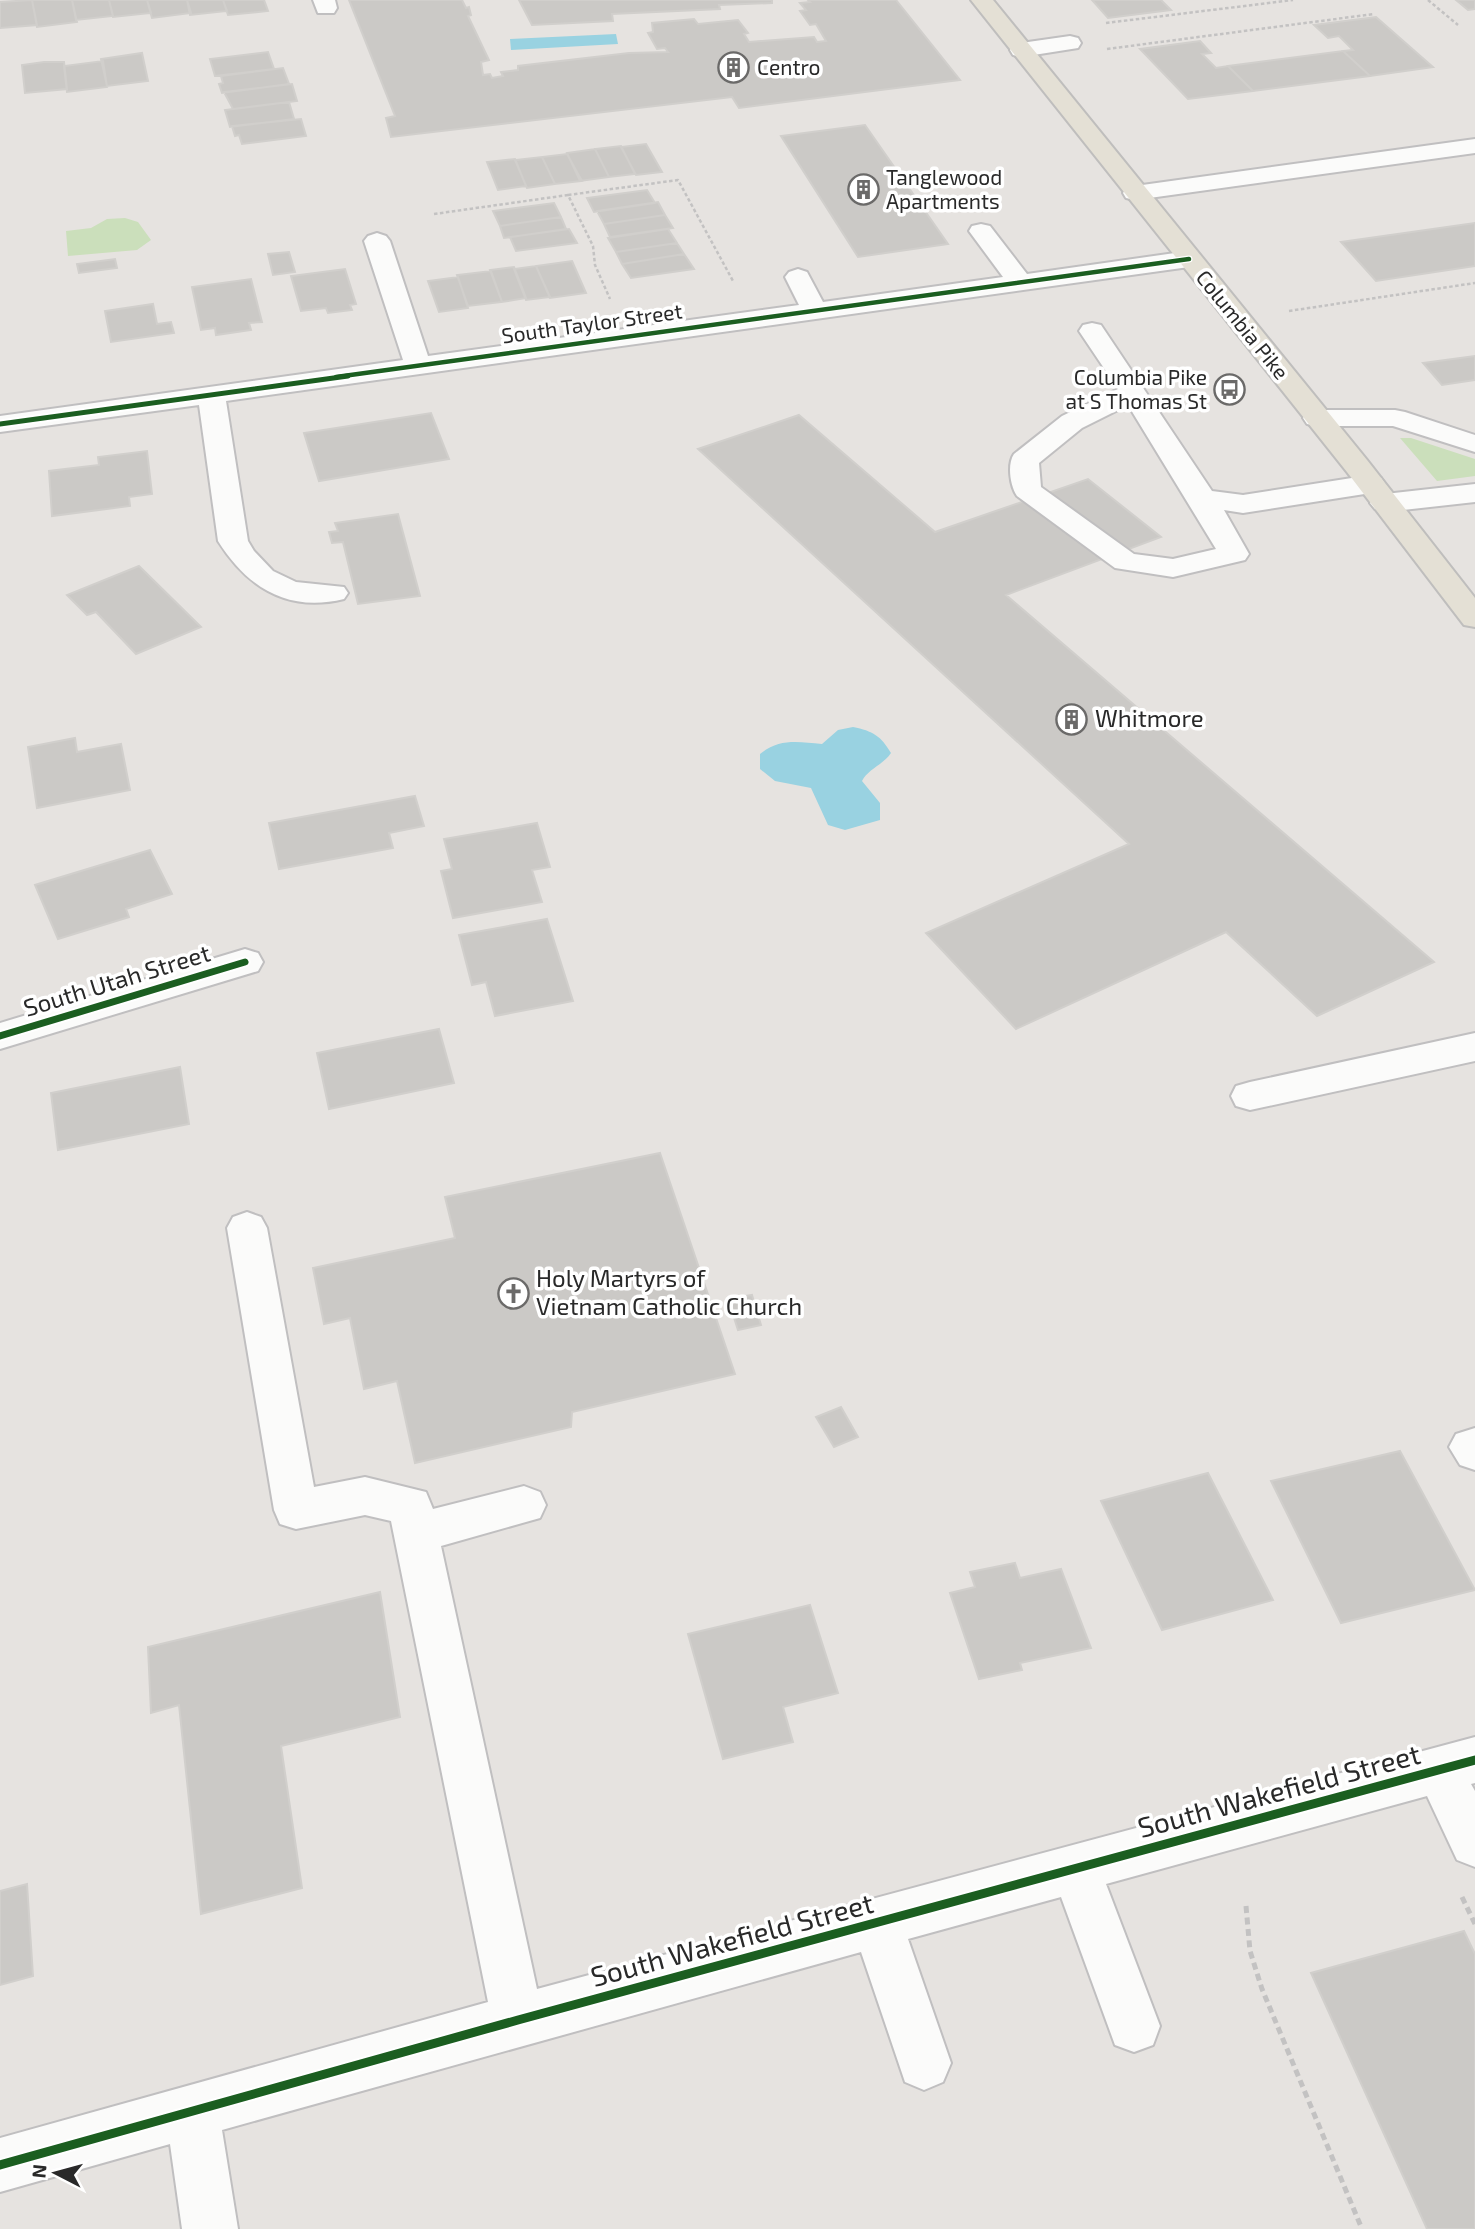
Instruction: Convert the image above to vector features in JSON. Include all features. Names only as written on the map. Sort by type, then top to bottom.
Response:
[{"type":"main road","name":"Columbia Pike","points":[[982,0],[1371,484],[1475,618]]},
{"type":"street","points":[[1021,50],[1070,43]]},
{"type":"street","points":[[1135,192],[1475,146]]},
{"type":"street","points":[[982,231],[1020,282]]},
{"type":"street","points":[[377,242],[418,366]]},
{"type":"street","name":"South Taylor Street","points":[[0,424],[1189,259]]},
{"type":"street","points":[[798,277],[815,311]]},
{"type":"street","points":[[1092,331],[1205,499],[1234,554],[1173,568],[1126,562],[1027,490],[1024,460],[1072,422],[1133,392]]},
{"type":"street","points":[[530,350],[540,376]]},
{"type":"street","points":[[211,394],[233,541],[243,560],[259,575],[282,589],[308,595],[333,593]]},
{"type":"street","points":[[1317,418],[1395,418],[1475,443]]},
{"type":"street","points":[[1205,499],[1243,504],[1371,484],[1475,493]]},
{"type":"street","name":"South Utah Street","points":[[0,1037],[245,962]]},
{"type":"street","points":[[1251,1096],[1475,1047]]},
{"type":"street","points":[[247,1228],[296,1510],[365,1496],[410,1506],[518,2020]]},
{"type":"street","points":[[1475,1446],[1471,1447],[1475,1452]]},
{"type":"street","points":[[416,1533],[524,1505]]},
{"type":"street","points":[[1457,1765],[1475,1843]]},
{"type":"street","name":"South Wakefield Street","points":[[0,2165],[518,2020],[1457,1765]]},
{"type":"street","points":[[1075,1868],[1134,2026]]},
{"type":"street","points":[[877,1923],[924,2063]]},
{"type":"street","points":[[192,2113],[210,2229]]},
{"type":"path","points":[[1097,24],[1293,0]]},
{"type":"path","points":[[1429,1],[1441,0]]},
{"type":"path","points":[[1429,1],[1458,25]]},
{"type":"path","points":[[1101,50],[1374,14]]},
{"type":"path","points":[[434,214],[678,180],[736,287]]},
{"type":"path","points":[[568,195],[593,246],[595,265],[610,299]]},
{"type":"path","points":[[1284,312],[1475,283]]},
{"type":"path","points":[[1246,1906],[1250,1951],[1262,1989],[1362,2229]]},
{"type":"green space","points":[[125,218],[138,222],[151,240],[137,250],[68,256],[66,231],[91,228],[107,219]]},
{"type":"green space","points":[[1400,438],[1411,438],[1475,459],[1475,476],[1437,481]]},
{"type":"water","points":[[616,34],[618,44],[511,50],[510,39]]},
{"type":"water","points":[[853,727],[876,735],[891,753],[862,781],[880,803],[880,820],[845,830],[828,825],[811,788],[775,781],[760,769],[760,754],[782,743],[822,744],[838,730]]},
{"type":"building","points":[[32,0],[37,25],[0,28],[0,2]]},
{"type":"building","points":[[32,0],[72,0],[77,22],[37,27]]},
{"type":"building","points":[[72,0],[109,0],[113,16],[76,20]]},
{"type":"building","points":[[109,0],[147,0],[151,13],[113,17]]},
{"type":"building","points":[[147,0],[187,0],[191,13],[152,18]]},
{"type":"building","points":[[187,0],[223,0],[227,11],[190,15]]},
{"type":"building","points":[[223,0],[264,0],[268,11],[228,15]]},
{"type":"building","name":"Centro","points":[[349,0],[462,0],[466,8],[469,7],[471,15],[468,16],[489,60],[481,62],[483,75],[490,74],[492,78],[503,76],[501,72],[518,70],[518,66],[629,53],[668,52],[665,48],[657,49],[648,33],[653,32],[652,23],[694,19],[698,24],[738,20],[748,33],[744,34],[749,42],[814,37],[817,42],[826,41],[816,24],[810,25],[800,11],[806,10],[800,3],[810,2],[808,0],[896,0],[960,80],[739,108],[732,97],[391,137],[386,118],[395,116]]},
{"type":"building","name":"Centro","points":[[519,0],[772,0],[772,3],[719,5],[720,9],[612,14],[613,21],[532,25]]},
{"type":"building","points":[[1092,0],[1161,0],[1171,10],[1108,18]]},
{"type":"building","points":[[1456,0],[1475,0],[1475,9],[1468,10]]},
{"type":"building","points":[[1376,17],[1433,67],[1370,76],[1343,51],[1353,50],[1339,36],[1328,38],[1314,25]]},
{"type":"building","points":[[1200,41],[1211,53],[1202,54],[1216,68],[1228,66],[1253,91],[1188,99],[1140,49]]},
{"type":"building","points":[[1343,51],[1370,76],[1253,91],[1228,66]]},
{"type":"building","points":[[268,52],[274,69],[215,76],[210,59]]},
{"type":"building","points":[[142,53],[148,81],[107,86],[101,59]]},
{"type":"building","points":[[103,61],[107,87],[67,92],[64,66]]},
{"type":"building","points":[[64,62],[67,89],[25,93],[22,65]]},
{"type":"building","points":[[283,68],[289,84],[222,93],[219,84],[223,83],[221,76]]},
{"type":"building","points":[[292,84],[297,101],[233,109],[224,92]]},
{"type":"building","points":[[289,102],[294,119],[230,127],[225,110]]},
{"type":"building","points":[[301,119],[306,136],[242,144],[239,135],[235,136],[232,126]]},
{"type":"building","name":"Tanglewood Apartments","points":[[865,125],[948,244],[858,257],[781,136]]},
{"type":"building","points":[[646,144],[662,172],[636,175],[621,147]]},
{"type":"building","points":[[621,146],[635,174],[609,177],[595,149]]},
{"type":"building","points":[[595,149],[609,177],[580,181],[567,153]]},
{"type":"building","points":[[567,154],[582,181],[555,184],[542,157]]},
{"type":"building","points":[[542,157],[555,184],[527,188],[515,160]]},
{"type":"building","points":[[515,159],[526,186],[498,190],[487,162]]},
{"type":"building","points":[[647,190],[655,203],[594,212],[587,198]]},
{"type":"building","points":[[658,202],[665,215],[604,224],[597,211]]},
{"type":"building","points":[[554,203],[561,217],[500,226],[493,211]]},
{"type":"building","points":[[665,215],[673,228],[610,237],[604,224]]},
{"type":"building","points":[[561,217],[566,229],[504,238],[500,226]]},
{"type":"building","points":[[1475,223],[1475,266],[1376,281],[1341,242]]},
{"type":"building","points":[[569,229],[577,243],[516,251],[510,237]]},
{"type":"building","points":[[668,229],[677,243],[616,252],[608,238]]},
{"type":"building","points":[[677,243],[684,254],[622,264],[616,252]]},
{"type":"building","points":[[289,252],[295,272],[273,275],[268,254]]},
{"type":"building","points":[[684,254],[694,269],[631,278],[622,264]]},
{"type":"building","points":[[115,259],[117,268],[79,273],[77,264]]},
{"type":"building","points":[[572,261],[586,293],[550,298],[536,266]]},
{"type":"building","points":[[536,266],[550,297],[526,300],[514,269]]},
{"type":"building","points":[[514,267],[526,298],[502,302],[490,270]]},
{"type":"building","points":[[345,269],[356,304],[350,305],[352,310],[328,313],[326,308],[301,311],[291,276]]},
{"type":"building","points":[[491,271],[502,302],[468,306],[457,275]]},
{"type":"building","points":[[458,277],[468,308],[439,312],[428,281]]},
{"type":"building","points":[[251,279],[262,322],[249,323],[251,330],[216,335],[215,328],[201,330],[192,287]]},
{"type":"building","points":[[153,304],[157,324],[171,322],[174,333],[111,342],[105,311]]},
{"type":"building","points":[[1475,356],[1475,380],[1442,385],[1423,363]]},
{"type":"building","points":[[431,413],[449,459],[319,481],[304,433]]},
{"type":"building","name":"Whitmore","points":[[799,415],[935,532],[1088,479],[1161,537],[1006,595],[1434,962],[1317,1016],[1226,932],[1016,1029],[926,933],[1129,844],[698,449]]},
{"type":"building","points":[[147,451],[152,494],[129,497],[130,506],[52,516],[49,471],[99,465],[98,457]]},
{"type":"building","points":[[398,514],[420,596],[358,604],[343,542],[332,543],[329,532],[338,531],[335,523]]},
{"type":"building","points":[[139,566],[201,627],[136,654],[96,612],[87,615],[67,595]]},
{"type":"building","points":[[75,738],[77,752],[121,744],[130,790],[37,808],[28,747]]},
{"type":"building","points":[[415,796],[424,826],[389,833],[393,848],[279,869],[269,823]]},
{"type":"building","points":[[537,823],[550,867],[532,870],[542,902],[453,918],[441,871],[452,869],[444,839]]},
{"type":"building","points":[[150,850],[172,894],[126,909],[129,917],[58,939],[35,885]]},
{"type":"building","points":[[547,919],[573,1001],[495,1016],[486,982],[472,985],[459,935]]},
{"type":"building","points":[[439,1029],[454,1083],[329,1109],[317,1053]]},
{"type":"building","points":[[180,1067],[189,1124],[58,1150],[51,1093]]},
{"type":"building","name":"Holy Martyrs of Vietnam Catholic Church","points":[[660,1153],[735,1374],[572,1412],[571,1427],[415,1463],[397,1381],[364,1389],[350,1318],[324,1324],[313,1268],[455,1238],[445,1197]]},
{"type":"building","points":[[752,1295],[761,1325],[738,1330],[728,1299]]},
{"type":"building","points":[[841,1407],[858,1437],[834,1447],[816,1417]]},
{"type":"building","points":[[1400,1451],[1475,1590],[1341,1623],[1271,1481]]},
{"type":"building","points":[[1208,1473],[1273,1600],[1162,1630],[1101,1501]]},
{"type":"building","points":[[1015,1563],[1020,1578],[1061,1569],[1091,1648],[1020,1663],[1022,1670],[979,1679],[950,1593],[975,1587],[970,1572]]},
{"type":"building","points":[[380,1592],[400,1717],[281,1746],[302,1888],[201,1914],[179,1705],[151,1713],[148,1647]]},
{"type":"building","points":[[810,1605],[838,1693],[783,1707],[793,1742],[723,1759],[688,1634]]},
{"type":"building","points":[[27,1884],[33,1976],[0,1985],[0,1891]]},
{"type":"building","points":[[1464,1931],[1475,1954],[1475,2229],[1427,2229],[1311,1973]]},
{"type":"cycle path","points":[[0,424],[1189,259]]},
{"type":"cycle path","points":[[0,1036],[245,962]]},
{"type":"cycle path","points":[[0,2165],[518,2020],[1475,1760]]},
{"type":"place","name":"Centro","points":[[734,68]]},
{"type":"place","name":"Tanglewood Apartments","points":[[863,190]]},
{"type":"place","name":"Columbia Pike at S Thomas St","points":[[1230,390]]},
{"type":"place","name":"Whitmore","points":[[1072,719]]},
{"type":"place","name":"Holy Martyrs of Vietnam Catholic Church","points":[[513,1293]]}]
